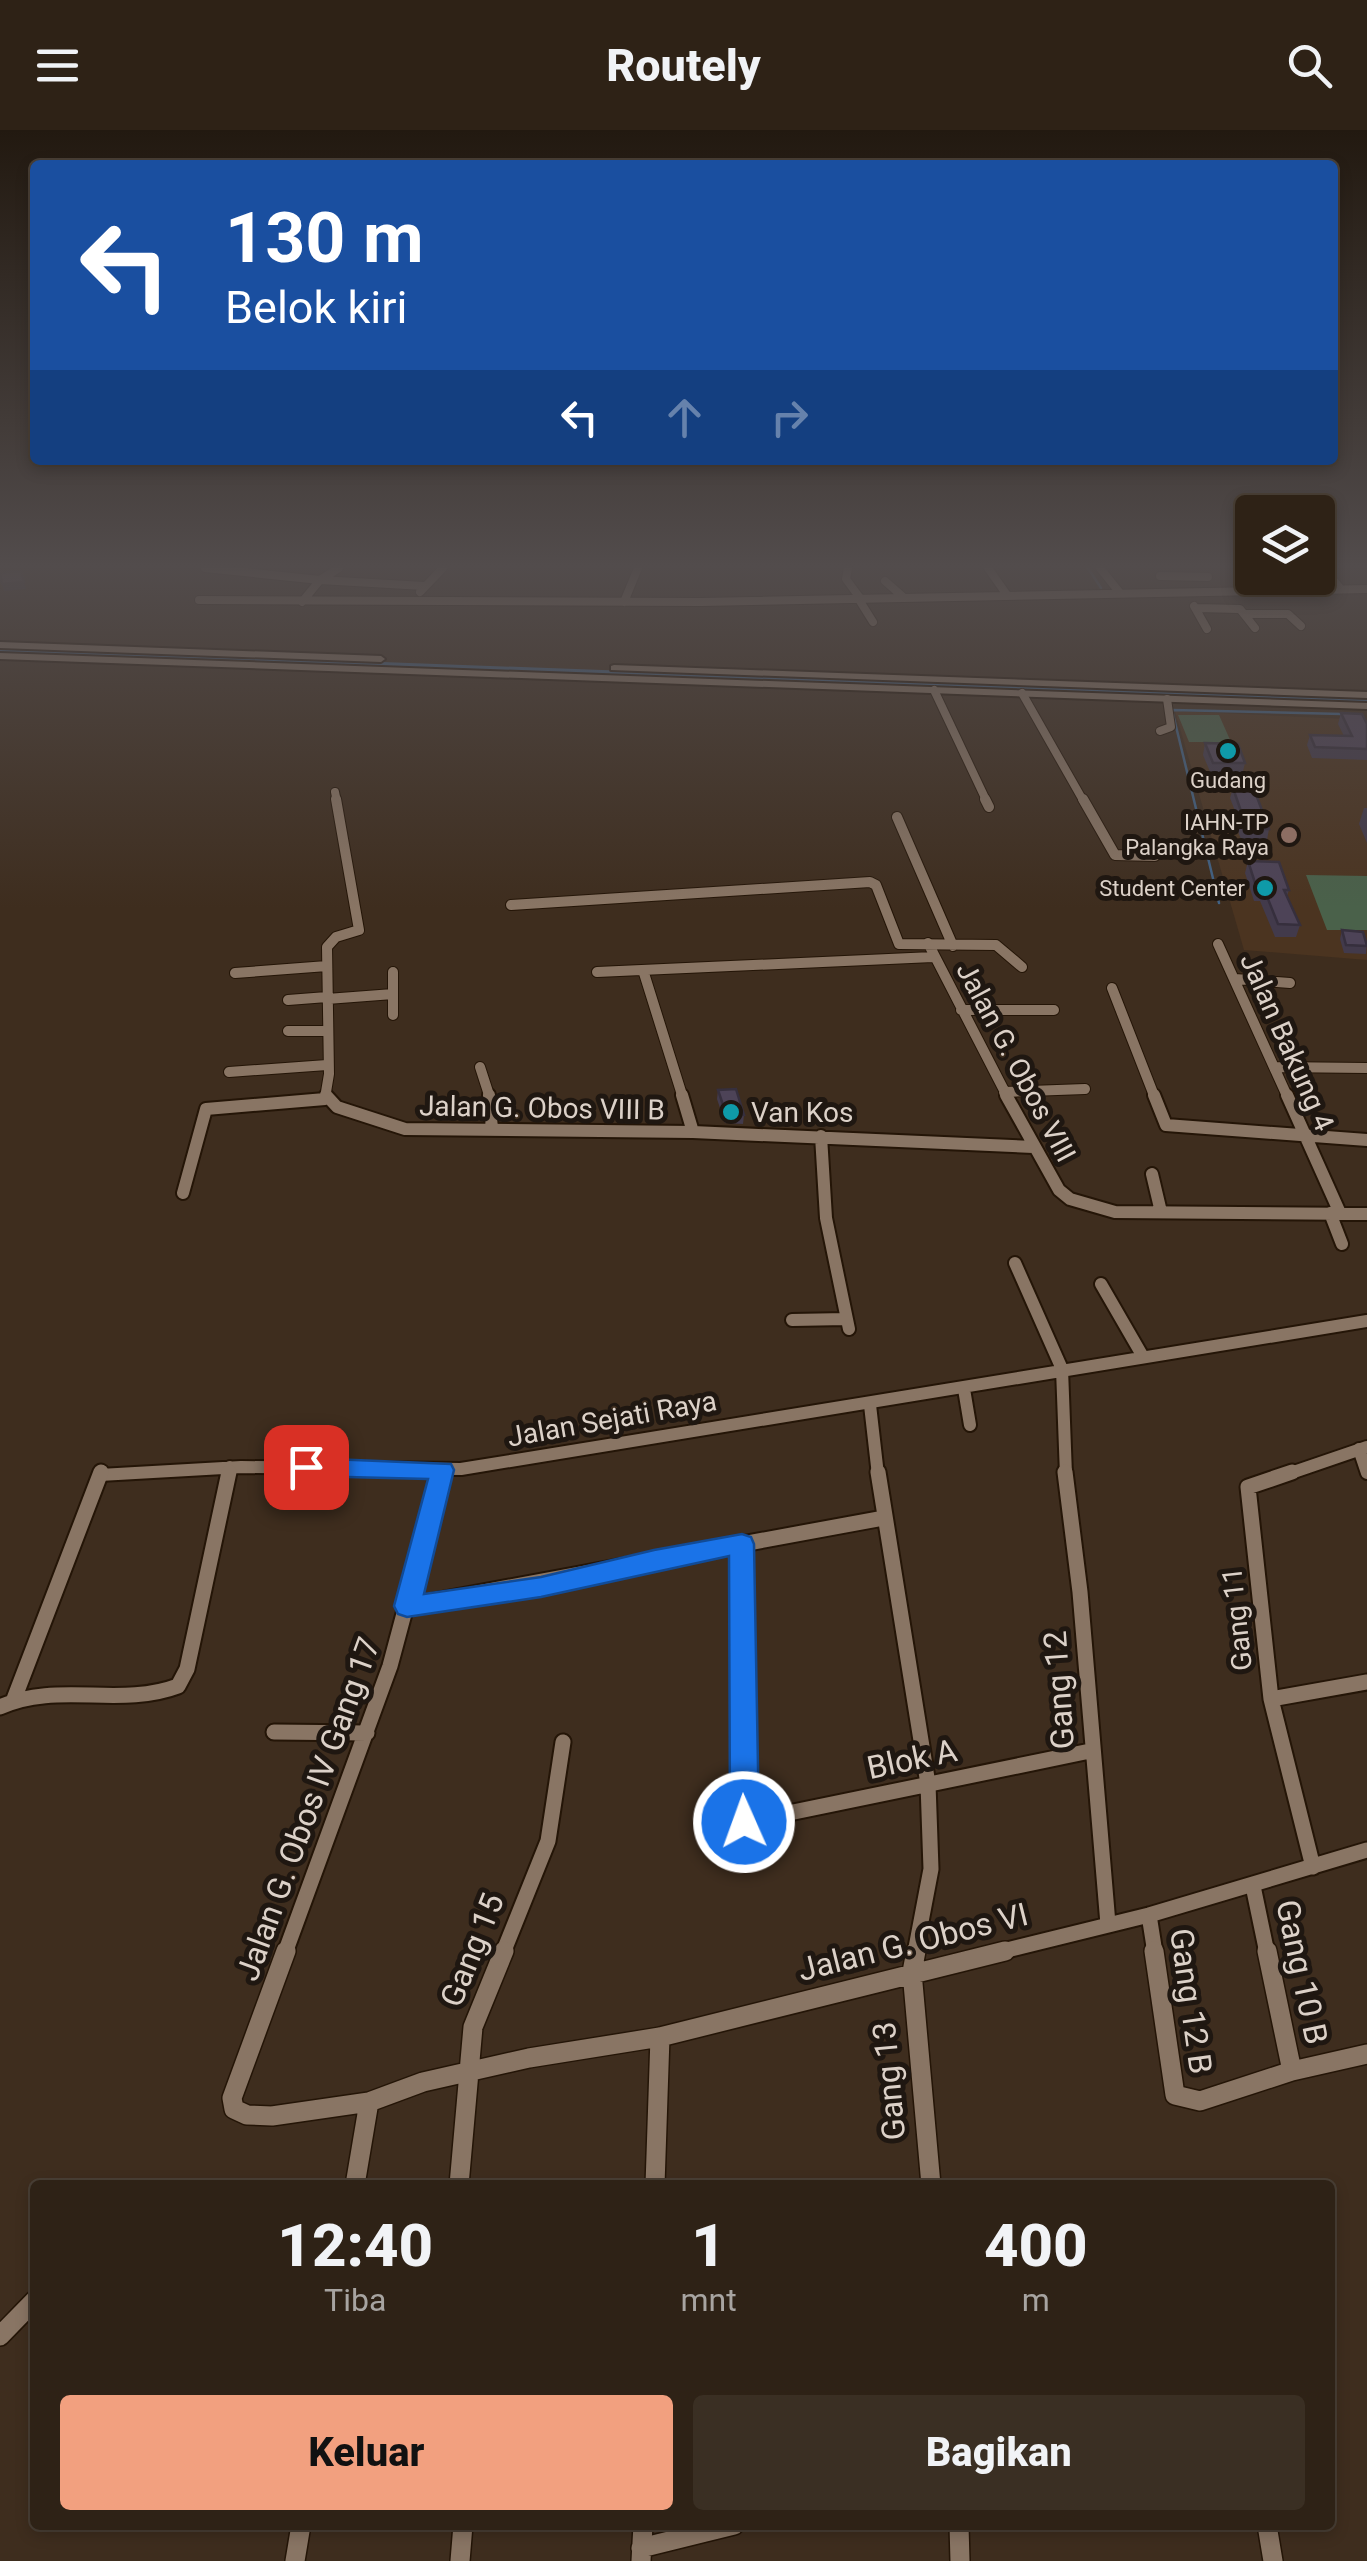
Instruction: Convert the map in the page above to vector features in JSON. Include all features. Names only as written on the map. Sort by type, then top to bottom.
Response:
[{"type":"street","points":[[699,681],[1367,706]]},
{"type":"street","points":[[1017,681],[1367,694]]},
{"type":"street","points":[[934,690],[989,807]]},
{"type":"street","points":[[1022,693],[1115,855],[1154,856]]},
{"type":"street","points":[[1160,730],[1171,727],[1167,699]]},
{"type":"street","points":[[183,1194],[206,1109],[325,1099],[330,943],[336,937],[359,930],[336,792]]},
{"type":"street","points":[[897,817],[954,946]]},
{"type":"street","points":[[511,905],[870,882],[876,885],[897,942],[909,947],[1002,947],[1022,967]]},
{"type":"street","name":"Jalan G. Obos VIII","points":[[928,944],[1033,1148],[1058,1190],[1070,1199],[1106,1210],[1367,1214]]},
{"type":"street","name":"Jalan Bakung 4","points":[[1218,944],[1303,1134],[1335,1213],[1342,1244]]},
{"type":"street","points":[[276,953],[276,969]]},
{"type":"street","points":[[597,972],[934,956]]},
{"type":"street","points":[[235,973],[327,966]]},
{"type":"street","points":[[643,970],[693,1132]]},
{"type":"street","points":[[392,972],[392,1016]]},
{"type":"street","points":[[1235,979],[1290,983]]},
{"type":"street","points":[[1112,988],[1166,1125],[1367,1140]]},
{"type":"street","points":[[288,1000],[393,994]]},
{"type":"street","points":[[961,1010],[1054,1010]]},
{"type":"street","points":[[288,1032],[328,1030]]},
{"type":"street","points":[[230,1072],[327,1065]]},
{"type":"street","points":[[480,1067],[492,1105],[492,1129]]},
{"type":"street","points":[[1274,1067],[1367,1068]]},
{"type":"street","points":[[1004,1092],[1086,1089]]},
{"type":"street","name":"Jalan G. Obos VIII B","points":[[325,1099],[392,1127],[821,1136],[1033,1148]]},
{"type":"street","points":[[792,1320],[847,1324],[826,1218],[821,1136]]},
{"type":"street","points":[[1152,1174],[1160,1212]]},
{"type":"street","points":[[1015,1263],[1062,1369]]},
{"type":"street","points":[[1101,1284],[1142,1355]]},
{"type":"street","name":"Jalan Sejati Raya","points":[[7,1703],[102,1472],[230,1467],[442,1470],[870,1405],[1142,1355],[1367,1321]]},
{"type":"street","name":"Gang 12","points":[[1062,1369],[1062,1452],[1080,1592],[1090,1752],[1108,1924]]},
{"type":"street","points":[[964,1389],[970,1425]]},
{"type":"street","name":"Gang 13","points":[[870,1405],[884,1518],[928,1784],[931,1869],[912,1972],[931,2180]]},
{"type":"street","points":[[1363,1448],[1367,1474]]},
{"type":"street","name":"Gang 11","points":[[1314,1867],[1270,1699],[1248,1487],[1363,1448]]},
{"type":"street","points":[[7,1703],[156,1695],[178,1686],[187,1669],[230,1467]]},
{"type":"street","name":"Jalan G. Obos IV Gang 17","points":[[232,2104],[301,1902],[367,1733],[407,1606],[442,1470]]},
{"type":"street","points":[[407,1606],[541,1587],[654,1560],[884,1518]]},
{"type":"street","name":"Blok A","points":[[742,1544],[744,1822],[1090,1752]]},
{"type":"street","points":[[1270,1699],[1367,1682]]},
{"type":"street","points":[[274,1732],[367,1733]]},
{"type":"street","name":"Gang 15","points":[[459,2180],[473,2027],[548,1841],[563,1742]]},
{"type":"street","name":"Jalan G. Obos VI","points":[[232,2104],[247,2115],[272,2116],[369,2102],[422,2082],[660,2037],[1148,1915],[1367,1850]]},
{"type":"street","name":"Gang 10 B","points":[[1253,1886],[1292,2071]]},
{"type":"street","name":"Gang 12 B","points":[[1148,1915],[1175,2095],[1200,2101],[1292,2071]]},
{"type":"street","points":[[655,2180],[660,2037]]},
{"type":"street","points":[[1292,2071],[1367,2054]]},
{"type":"street","points":[[356,2180],[369,2102]]},
{"type":"street","points":[[0,2336],[30,2305]]},
{"type":"street","points":[[295,2561],[300,2530]]},
{"type":"street","points":[[460,2561],[463,2530]]},
{"type":"street","points":[[642,2530],[641,2555],[718,2530]]},
{"type":"street","points":[[959,2530],[960,2561]]},
{"type":"street","points":[[1268,2530],[1273,2561]]},
{"type":"shaded area","name":"IAHN-TP Palangka Raya","points":[[1175,711],[1367,720],[1367,960],[1244,950]]},
{"type":"green space","points":[[1178,715],[1219,715],[1231,742],[1189,742]]},
{"type":"green space","points":[[1306,875],[1367,876],[1367,930],[1327,930]]},
{"type":"water","points":[[794,681],[914,681],[1367,698],[1367,702]]},
{"type":"building","points":[[1341,713],[1362,714],[1367,724],[1367,749],[1315,747],[1310,735],[1352,736]]},
{"type":"building","points":[[1205,743],[1238,744],[1245,763],[1213,763]]},
{"type":"building","points":[[1233,788],[1254,789],[1269,829],[1244,829]]},
{"type":"building","points":[[1248,861],[1279,862],[1289,890],[1284,890],[1300,925],[1278,924],[1264,889],[1257,889]]},
{"type":"building","points":[[1342,930],[1363,932],[1367,946],[1346,945]]},
{"type":"building","points":[[736,1089],[744,1115],[726,1114],[718,1090]]},
{"type":"waterway","points":[[1219,903],[1172,710],[1342,714]]},
{"type":"place","name":"Gudang","points":[[1228,751]]},
{"type":"place","name":"IAHN-TP Palangka Raya","points":[[1289,835]]},
{"type":"place","name":"Student Center","points":[[1265,888]]},
{"type":"place","name":"Van Kos","points":[[731,1112]]},
{"type":"route","points":[[306,1467],[442,1470],[407,1606],[541,1587],[742,1544],[744,1822]]}]
